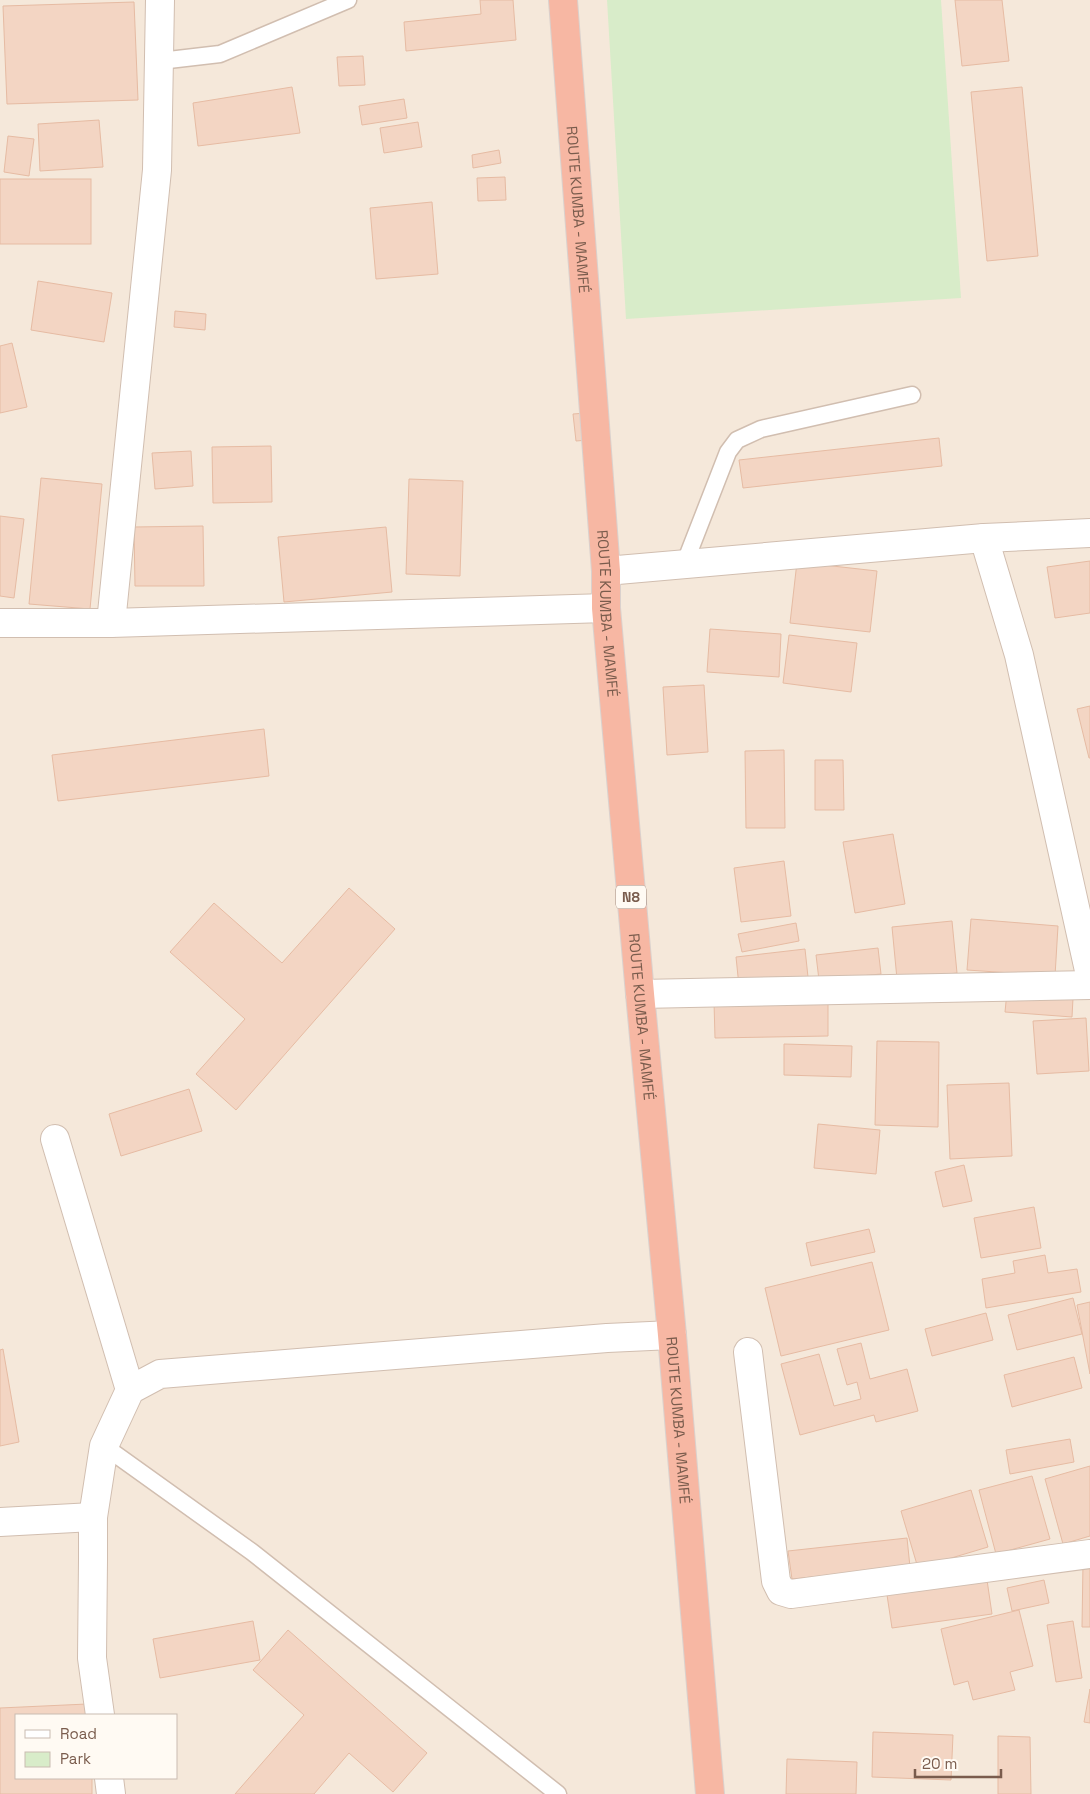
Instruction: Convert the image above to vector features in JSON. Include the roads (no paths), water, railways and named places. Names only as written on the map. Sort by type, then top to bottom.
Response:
[{"type":"highway","name":"ROUTE KUMBA - MAMFÉ","points":[[563,0],[606,571],[606,608],[672,1335],[710,1794]]},
{"type":"street","points":[[111,623],[157,170],[160,0]]},
{"type":"street","points":[[606,571],[984,538],[1090,533]]},
{"type":"street","points":[[984,538],[1019,655],[1090,975]]},
{"type":"street","points":[[0,622],[111,623],[606,608]]},
{"type":"street","points":[[640,994],[1090,986]]},
{"type":"street","points":[[55,1140],[130,1390]]},
{"type":"street","points":[[100,1714],[92,1658],[93,1518],[104,1446],[130,1390],[160,1374],[597,1338],[672,1335]]},
{"type":"street","points":[[748,1352],[776,1581],[781,1591],[791,1594],[1090,1554]]},
{"type":"street","points":[[0,1522],[93,1518]]},
{"type":"street","points":[[109,1779],[111,1794]]},
{"type":"lane","points":[[160,60],[220,54],[348,0]]},
{"type":"lane","points":[[684,564],[728,452],[737,440],[761,430],[912,395]]},
{"type":"lane","points":[[104,1446],[252,1552],[558,1794]]}]
